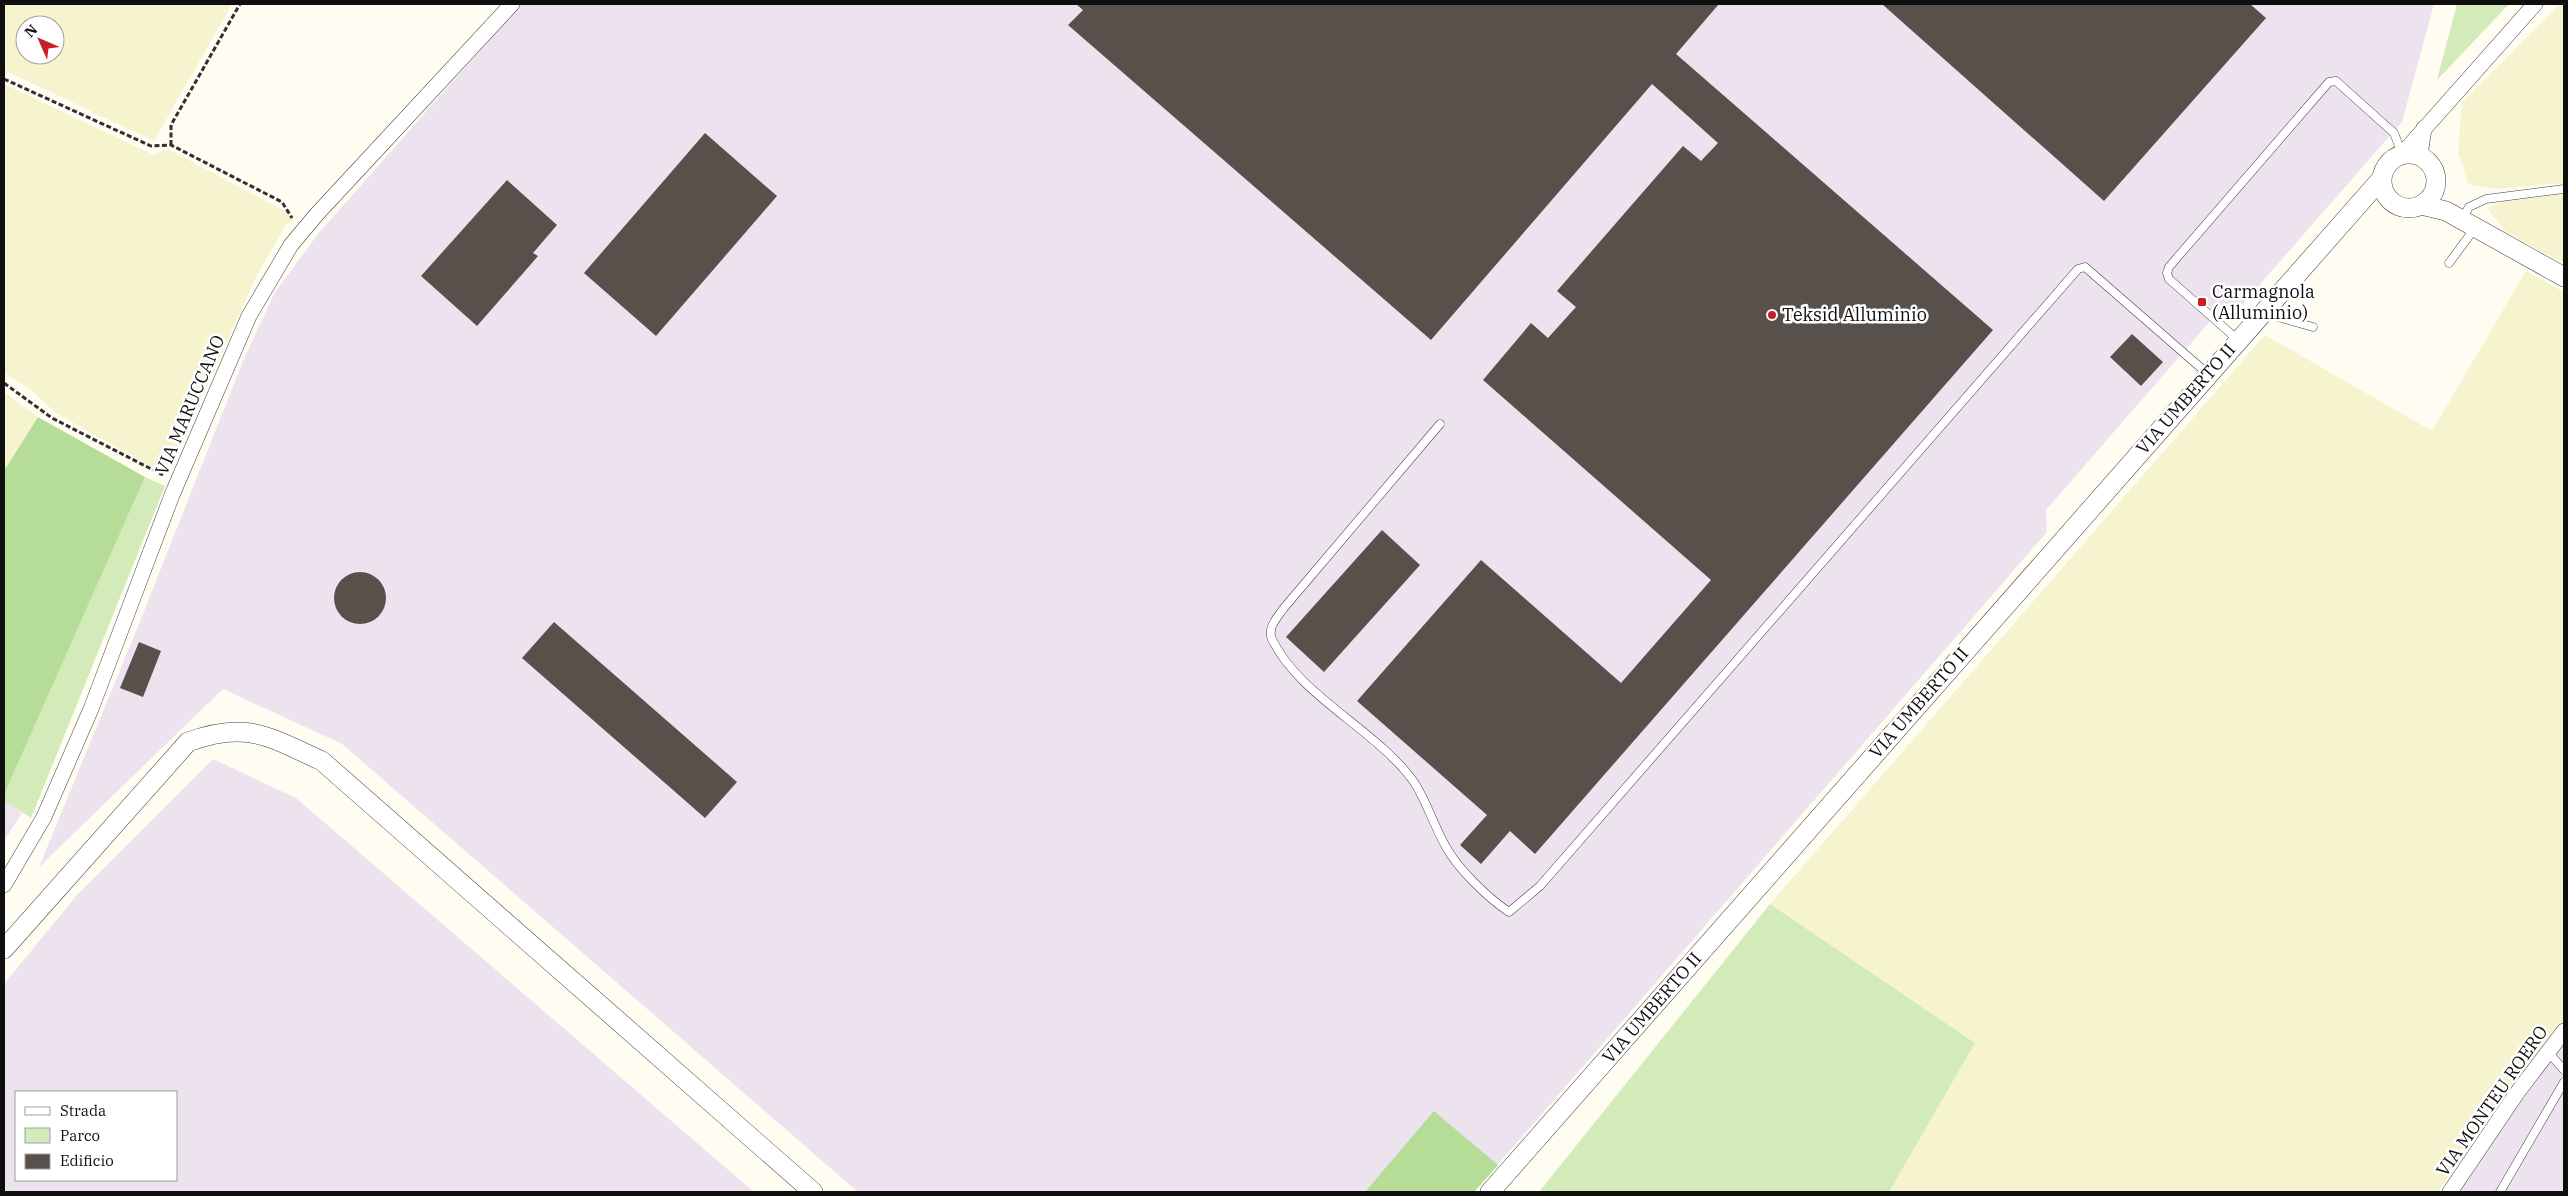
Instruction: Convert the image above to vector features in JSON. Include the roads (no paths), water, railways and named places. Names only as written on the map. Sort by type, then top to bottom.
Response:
[{"type":"street","name":"VIA MARUCCANO","points":[[4,885],[44,817],[91,709],[177,482],[249,316],[291,245],[317,214],[512,4]]},
{"type":"street","points":[[2535,4],[2425,127],[2411,155],[2387,164],[2381,179],[2385,194],[2390,200],[2404,208],[2420,205],[2461,220],[2564,277]]},
{"type":"street","points":[[2411,155],[2433,168],[2435,185],[2433,193],[2420,205]]},
{"type":"street","name":"VIA UMBERTO II","points":[[1490,1192],[2262,312],[2350,216],[2381,179]]},
{"type":"street","points":[[2435,185],[2461,220]]},
{"type":"street","name":"VIA UMBERTO II","points":[[2350,216],[2390,200]]},
{"type":"street","points":[[4,949],[188,742],[214,732],[245,731],[274,739],[322,761],[813,1192]]},
{"type":"street","name":"VIA MONTEU ROERO","points":[[2450,1192],[2517,1093],[2564,1031]]},
{"type":"lane","points":[[2238,340],[2169,279],[2167,273],[2169,268],[2329,82],[2336,81],[2394,133],[2411,155]]},
{"type":"lane","points":[[2449,263],[2461,220],[2469,207],[2486,199],[2564,189]]},
{"type":"lane","points":[[1440,424],[1284,609],[1273,623],[1271,637],[1279,651],[1298,675],[1396,762],[1414,782],[1446,847],[1464,870],[1509,912],[1540,886],[2078,269],[2085,267],[2208,374]]},
{"type":"lane","points":[[2262,312],[2313,327]]},
{"type":"lane","points":[[2548,1052],[2564,1070]]},
{"type":"lane","points":[[2500,1192],[2564,1082]]},
{"type":"place","name":"Carmagnola (Alluminio)","points":[[2202,302]]},
{"type":"place","name":"Teksid Alluminio","points":[[1772,315]]}]
